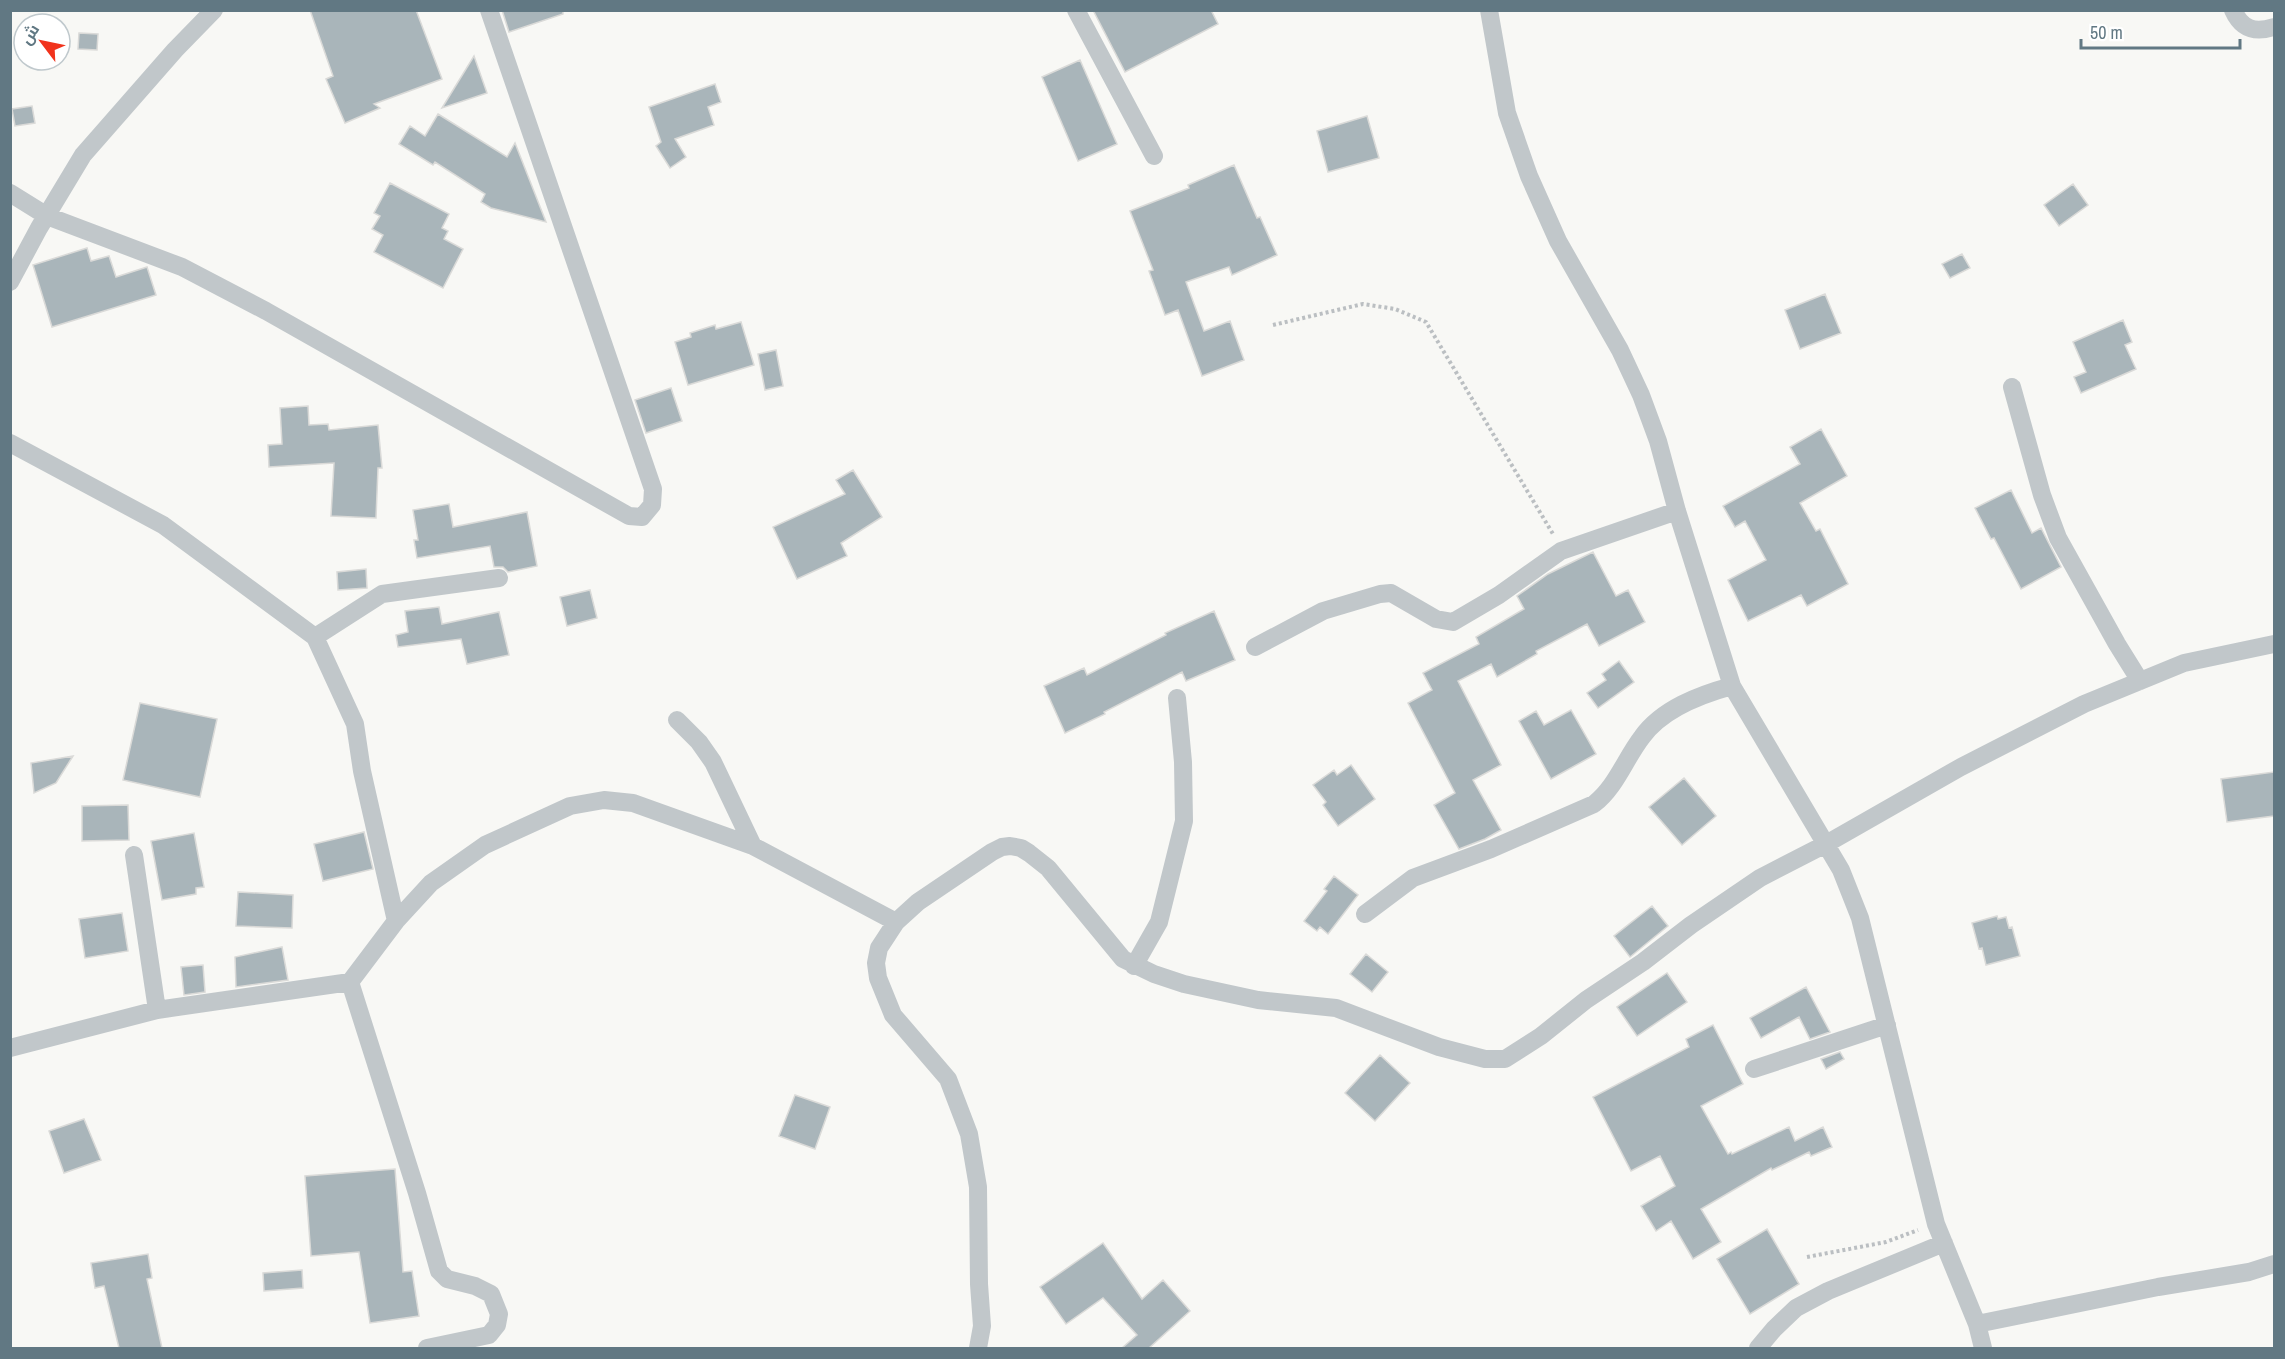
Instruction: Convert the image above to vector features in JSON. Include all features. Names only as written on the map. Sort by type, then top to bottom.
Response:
[{"type":"street","points":[[10,282],[83,155],[175,50],[214,10]]},
{"type":"street","points":[[10,193],[47,216],[182,267],[266,311],[629,516],[642,517],[652,505],[652,489],[600,330],[489,10]]},
{"type":"street","points":[[1076,10],[1154,156]]},
{"type":"street","points":[[1489,10],[1507,113],[1529,176],[1558,240],[1620,350],[1641,395],[1658,441],[1677,512],[1732,686],[1841,870],[1860,918],[1936,1224],[1977,1324],[1983,1348]]},
{"type":"street","points":[[2233,10],[2245,26],[2260,31],[2274,27]]},
{"type":"street","points":[[2012,387],[2042,495],[2058,538],[2140,681]]},
{"type":"street","points":[[10,443],[163,525],[315,637],[355,724],[362,771],[396,921]]},
{"type":"street","points":[[1255,647],[1323,611],[1380,594],[1391,593],[1436,620],[1454,622],[1499,595],[1561,551],[1677,512]]},
{"type":"street","points":[[315,637],[382,594],[499,578]]},
{"type":"street","points":[[978,1348],[982,1326],[978,1187],[969,1134],[948,1079],[893,1015],[878,978],[876,963],[879,948],[896,922],[918,902],[992,852],[1002,847],[1021,848],[1048,868],[1123,959],[1134,966],[1184,984],[1258,1000],[1336,1008],[1439,1047],[1485,1059],[1505,1059],[1541,1036],[1586,1000],[1760,878],[1826,844],[1971,762],[2084,704],[2184,663],[2274,644]]},
{"type":"street","points":[[1365,914],[1413,878],[1491,849],[1594,804],[1604,796],[1641,738],[1654,722],[1706,693],[1732,686]]},
{"type":"street","points":[[1134,966],[1159,922],[1184,821],[1183,762],[1177,698]]},
{"type":"street","points":[[677,720],[699,742],[713,762],[753,846]]},
{"type":"street","points":[[10,1048],[157,1010],[350,982],[396,921],[431,884],[485,845],[570,806],[586,802],[604,800],[633,803],[753,846],[896,922]]},
{"type":"street","points":[[134,855],[157,1010]]},
{"type":"street","points":[[350,982],[417,1193],[439,1271],[447,1280],[475,1286],[491,1294],[499,1314],[497,1325],[489,1335],[428,1348]]},
{"type":"street","points":[[1754,1069],[1887,1025]]},
{"type":"street","points":[[1758,1348],[1773,1329],[1796,1308],[1828,1291],[1944,1243]]},
{"type":"street","points":[[1977,1324],[2158,1287],[2249,1272],[2274,1263]]},
{"type":"path","points":[[1274,325],[1363,304],[1395,309],[1426,322],[1550,528],[1561,551]]},
{"type":"path","points":[[1807,1257],[1886,1242],[1936,1224]]},
{"type":"building","points":[[310,10],[416,10],[442,79],[374,104],[380,108],[345,123],[326,79],[333,76]]},
{"type":"building","points":[[502,10],[563,10],[563,14],[509,32]]},
{"type":"building","points":[[1093,10],[1211,10],[1218,24],[1125,72]]},
{"type":"building","points":[[79,33],[98,34],[97,50],[78,49]]},
{"type":"building","points":[[474,56],[487,93],[442,108]]},
{"type":"building","points":[[1080,60],[1117,144],[1078,161],[1042,77]]},
{"type":"building","points":[[715,84],[721,102],[708,107],[714,125],[675,139],[686,157],[670,168],[656,146],[661,142],[649,107]]},
{"type":"building","points":[[32,106],[35,123],[15,126],[12,109]]},
{"type":"building","points":[[438,114],[507,157],[515,143],[546,222],[491,208],[481,202],[485,194],[435,162],[433,165],[399,144],[410,126],[425,136]]},
{"type":"building","points":[[1367,116],[1379,158],[1328,172],[1317,131]]},
{"type":"building","points":[[1234,165],[1257,218],[1260,217],[1277,255],[1232,275],[1229,267],[1186,282],[1204,331],[1230,321],[1244,360],[1202,376],[1178,310],[1165,315],[1149,271],[1153,270],[1130,211],[1189,188],[1188,185]]},
{"type":"building","points":[[390,183],[449,214],[442,228],[448,231],[444,239],[463,249],[443,288],[374,252],[383,235],[372,229],[380,216],[374,213]]},
{"type":"building","points":[[2073,184],[2088,205],[2059,226],[2044,205]]},
{"type":"building","points":[[87,248],[91,261],[109,256],[116,277],[147,267],[156,295],[52,327],[33,265]]},
{"type":"building","points":[[1962,254],[1970,268],[1950,278],[1942,264]]},
{"type":"building","points":[[1825,294],[1841,333],[1800,349],[1785,310]]},
{"type":"building","points":[[2123,320],[2132,342],[2125,345],[2136,369],[2081,393],[2074,377],[2086,372],[2073,342]]},
{"type":"building","points":[[741,322],[754,365],[688,385],[675,342],[691,337],[690,333],[715,325],[716,329]]},
{"type":"building","points":[[776,350],[783,386],[765,390],[758,354]]},
{"type":"building","points":[[671,388],[682,421],[646,433],[635,400]]},
{"type":"building","points":[[308,406],[309,425],[328,424],[329,430],[378,425],[382,468],[378,468],[376,518],[331,516],[334,463],[269,467],[268,445],[282,444],[280,408]]},
{"type":"building","points":[[1821,429],[1847,476],[1800,503],[1816,531],[1820,529],[1848,584],[1807,606],[1801,595],[1748,621],[1728,580],[1766,560],[1745,521],[1735,527],[1723,506],[1800,464],[1790,447]]},
{"type":"building","points":[[853,470],[882,517],[841,543],[847,556],[797,579],[773,527],[845,494],[836,480]]},
{"type":"building","points":[[2011,490],[2032,533],[2041,528],[2061,567],[2021,589],[1975,508]]},
{"type":"building","points":[[449,504],[453,527],[527,512],[537,566],[508,572],[503,567],[494,567],[490,546],[417,558],[414,540],[418,540],[413,510]]},
{"type":"building","points":[[1593,552],[1616,596],[1628,590],[1645,622],[1599,646],[1587,624],[1536,651],[1537,654],[1497,677],[1491,664],[1458,681],[1501,765],[1473,780],[1501,830],[1459,849],[1434,805],[1455,793],[1408,703],[1432,690],[1423,673],[1479,644],[1476,637],[1524,609],[1517,596],[1548,574]]},
{"type":"building","points":[[366,569],[367,588],[338,590],[337,572]]},
{"type":"building","points":[[590,590],[597,618],[567,626],[560,597]]},
{"type":"building","points":[[439,607],[442,624],[499,612],[509,655],[467,664],[461,639],[398,647],[396,635],[408,632],[405,611]]},
{"type":"building","points":[[1214,611],[1235,660],[1186,681],[1182,672],[1065,733],[1044,686],[1084,668],[1087,675],[1166,635],[1165,633]]},
{"type":"building","points":[[1619,661],[1634,682],[1598,708],[1587,693],[1606,680],[1602,674]]},
{"type":"building","points":[[140,703],[217,719],[200,797],[123,780]]},
{"type":"building","points":[[1571,710],[1596,754],[1551,779],[1519,721],[1536,711],[1544,725]]},
{"type":"building","points":[[73,756],[56,783],[34,793],[31,763]]},
{"type":"building","points":[[1351,765],[1375,799],[1338,826],[1323,805],[1326,802],[1313,785],[1334,770],[1337,775]]},
{"type":"building","points":[[2274,772],[2274,816],[2227,822],[2221,779]]},
{"type":"building","points":[[1684,778],[1716,816],[1682,845],[1649,807]]},
{"type":"building","points":[[128,805],[129,840],[82,841],[82,806]]},
{"type":"building","points":[[364,832],[373,869],[323,881],[314,844]]},
{"type":"building","points":[[194,833],[204,887],[196,888],[196,894],[162,900],[151,841]]},
{"type":"building","points":[[1334,876],[1358,895],[1328,934],[1320,927],[1317,931],[1304,921],[1327,891],[1324,889]]},
{"type":"building","points":[[238,892],[293,895],[292,928],[236,926]]},
{"type":"building","points":[[1652,906],[1668,926],[1630,957],[1614,936]]},
{"type":"building","points":[[122,913],[128,951],[85,958],[79,919]]},
{"type":"building","points":[[1997,916],[1998,919],[2006,917],[2009,928],[2012,927],[2020,956],[1986,965],[1972,923]]},
{"type":"building","points":[[282,947],[288,980],[236,987],[235,957]]},
{"type":"building","points":[[1366,954],[1388,972],[1372,992],[1350,974]]},
{"type":"building","points":[[203,965],[205,992],[184,995],[181,967]]},
{"type":"building","points":[[1667,973],[1687,1002],[1637,1036],[1617,1007]]},
{"type":"building","points":[[1806,987],[1830,1032],[1810,1039],[1799,1017],[1761,1038],[1750,1018]]},
{"type":"building","points":[[1713,1025],[1743,1084],[1701,1106],[1728,1154],[1789,1127],[1795,1141],[1823,1127],[1832,1147],[1811,1156],[1809,1152],[1772,1170],[1771,1168],[1701,1209],[1721,1242],[1693,1259],[1671,1221],[1656,1231],[1641,1206],[1675,1186],[1660,1156],[1631,1171],[1593,1097],[1689,1047],[1686,1039]]},
{"type":"building","points":[[1840,1052],[1844,1059],[1826,1069],[1821,1059]]},
{"type":"building","points":[[1380,1055],[1410,1083],[1375,1121],[1345,1093]]},
{"type":"building","points":[[795,1095],[830,1107],[815,1149],[779,1136]]},
{"type":"building","points":[[84,1119],[101,1160],[64,1173],[49,1131]]},
{"type":"building","points":[[395,1169],[403,1272],[412,1271],[419,1316],[370,1323],[359,1252],[311,1256],[305,1176]]},
{"type":"building","points":[[1767,1229],[1799,1284],[1750,1314],[1717,1259]]},
{"type":"building","points":[[1103,1243],[1142,1299],[1163,1280],[1190,1311],[1149,1348],[1122,1348],[1137,1335],[1103,1298],[1066,1324],[1040,1287]]},
{"type":"building","points":[[148,1254],[152,1278],[147,1279],[162,1348],[119,1348],[104,1286],[95,1288],[91,1263]]},
{"type":"building","points":[[302,1270],[303,1288],[264,1291],[263,1273]]}]
